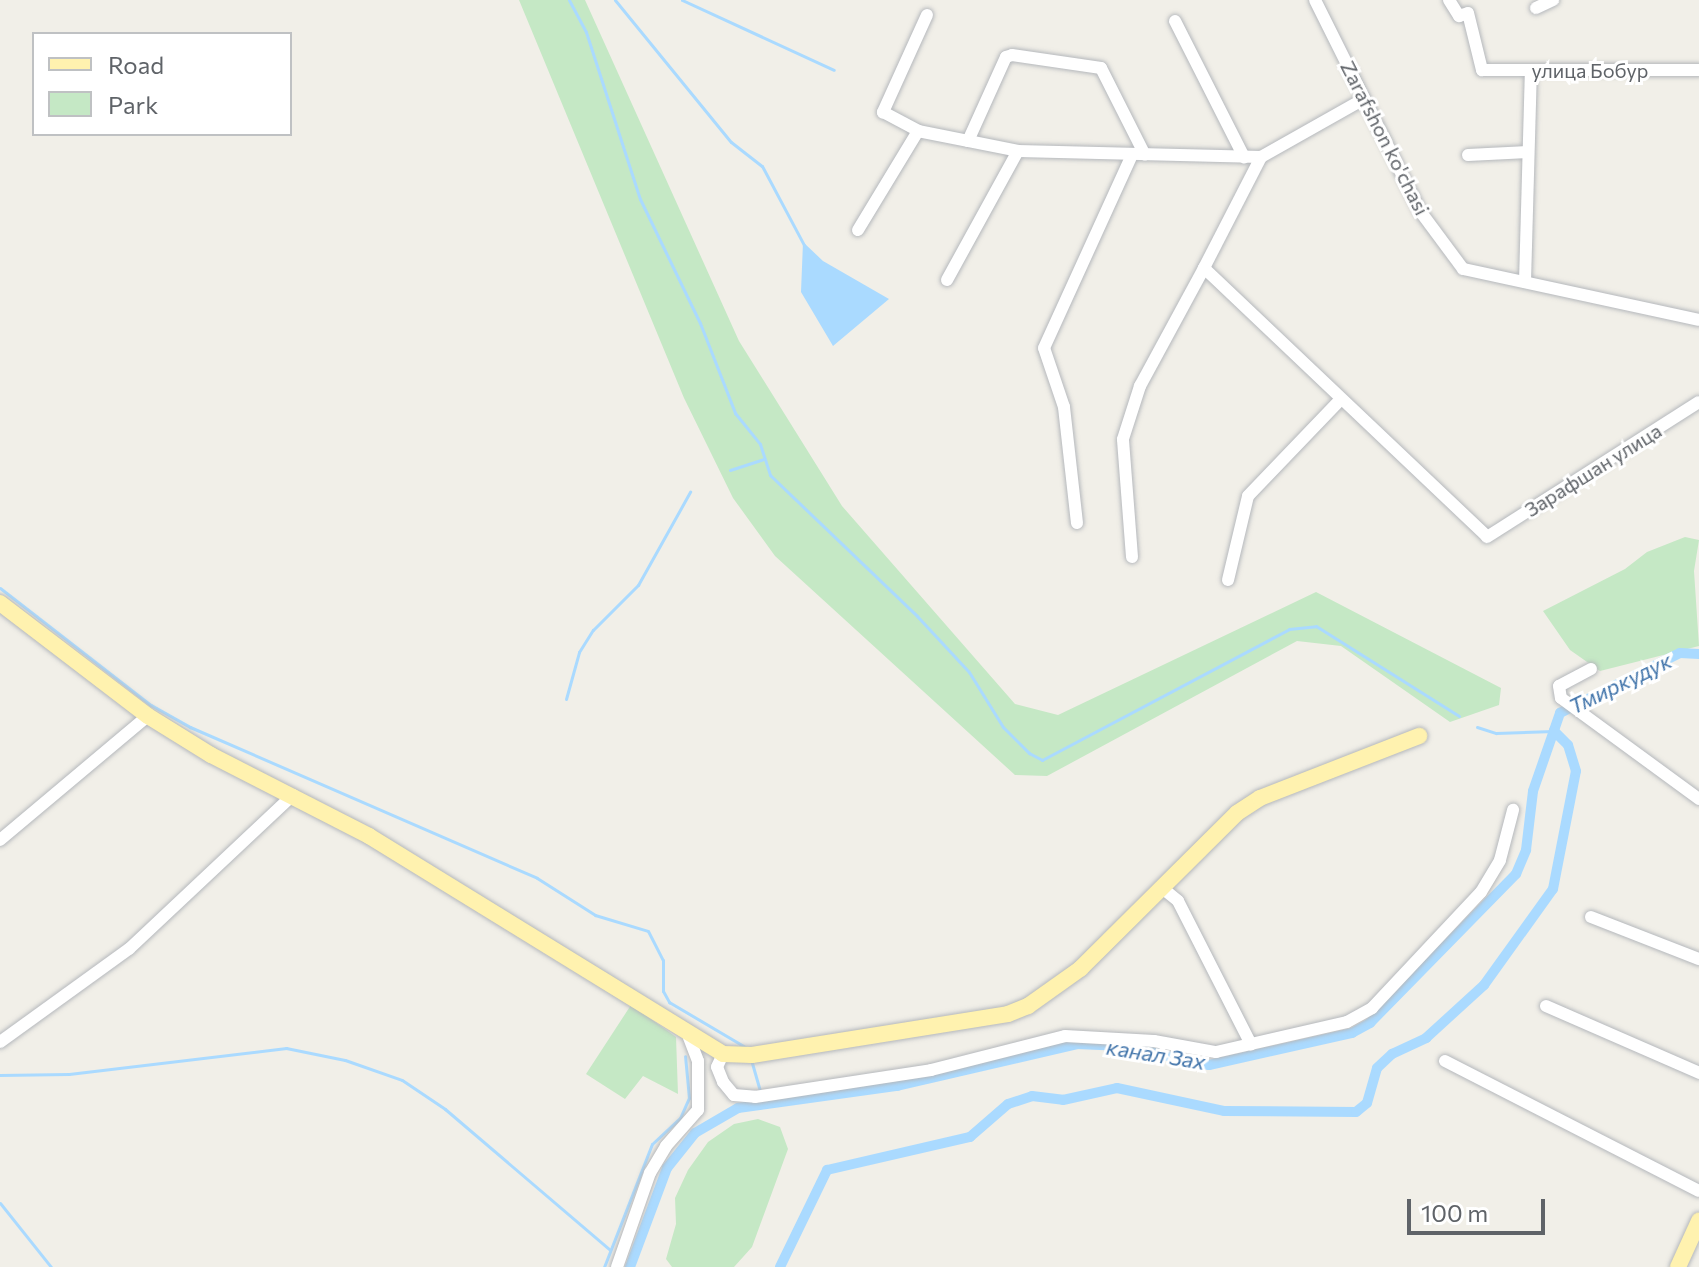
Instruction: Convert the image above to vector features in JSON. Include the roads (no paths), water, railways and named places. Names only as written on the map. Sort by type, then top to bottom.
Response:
[{"type":"main road","points":[[0,603],[148,716],[293,795],[577,960],[687,1032],[720,1060],[1008,1014],[1080,969],[1215,833],[1260,798],[1419,736]]},
{"type":"main road","points":[[1678,1267],[1699,1221]]},
{"type":"street","name":"Zarafshon ko'chasi","points":[[1315,0],[1420,211],[1463,269],[1699,320]]},
{"type":"street","points":[[1536,8],[1553,0]]},
{"type":"street","name":"улица Бобур","points":[[1451,4],[1459,16],[1468,13],[1482,70],[1699,70]]},
{"type":"street","points":[[927,15],[883,112],[918,131],[1018,151],[1261,157],[1364,99]]},
{"type":"street","points":[[1175,21],[1244,157]]},
{"type":"street","points":[[968,141],[1006,57],[1012,55],[1101,68],[1138,155],[1044,348],[1064,407],[1077,523]]},
{"type":"street","points":[[1525,282],[1531,70]]},
{"type":"street","points":[[858,230],[918,131]]},
{"type":"street","points":[[947,280],[1018,151]]},
{"type":"street","points":[[1468,155],[1528,152]]},
{"type":"street","points":[[1132,557],[1123,439],[1140,386],[1261,157]]},
{"type":"street","points":[[1204,268],[1340,400],[1248,496],[1228,580]]},
{"type":"street","name":"Зарафшан улица","points":[[1340,400],[1487,537],[1699,402]]},
{"type":"street","points":[[1591,669],[1559,686],[1561,698],[1699,799]]},
{"type":"street","points":[[0,840],[148,716]]},
{"type":"street","points":[[0,1042],[129,949],[293,795]]},
{"type":"street","points":[[698,1061],[720,1060],[734,1095],[755,1097],[931,1070],[1065,1036],[1154,1041],[1188,1051],[1251,1044],[1347,1022],[1372,1008],[1481,892],[1500,860],[1513,810]]},
{"type":"street","points":[[1161,887],[1178,901],[1251,1044]]},
{"type":"street","points":[[1591,917],[1699,959]]},
{"type":"street","points":[[1546,1006],[1699,1073]]},
{"type":"street","points":[[617,1267],[650,1173],[698,1110],[698,1061],[687,1032]]},
{"type":"street","points":[[1445,1061],[1699,1191]]},
{"type":"water","points":[[803,242],[823,261],[889,299],[833,346],[801,292]]},
{"type":"waterway","points":[[569,0],[586,32],[640,199],[700,323],[735,413],[760,444],[770,475],[917,616],[969,672],[1003,727],[1029,753],[1042,760],[1289,629],[1316,626],[1459,716]]},
{"type":"waterway","points":[[615,0],[731,142],[762,166],[804,245]]},
{"type":"waterway","points":[[682,0],[834,70]]},
{"type":"waterway","points":[[730,470],[764,459]]},
{"type":"waterway","points":[[566,699],[579,652],[593,630],[638,585],[690,492]]},
{"type":"waterway","points":[[0,588],[151,705],[190,727],[537,878],[595,915],[648,931],[663,960],[663,991],[669,1002],[745,1047]]},
{"type":"waterway","name":"канал Зах","points":[[630,1267],[667,1168],[695,1133],[738,1108],[897,1086],[1077,1044],[1123,1046],[1209,1065],[1352,1033],[1370,1023],[1516,874],[1526,850],[1533,791],[1560,713],[1680,653],[1699,654]]},
{"type":"waterway","points":[[1477,727],[1496,733],[1554,731]]},
{"type":"waterway","points":[[780,1267],[827,1170],[970,1137],[1008,1104],[1032,1096],[1063,1100],[1117,1088],[1224,1111],[1356,1112],[1367,1103],[1377,1068],[1392,1054],[1426,1038],[1484,985],[1553,889],[1576,771],[1568,745],[1554,731]]},
{"type":"waterway","points":[[0,1075],[69,1074],[286,1048],[345,1060],[402,1080],[445,1109],[610,1250]]},
{"type":"waterway","points":[[604,1267],[652,1144],[680,1118],[689,1098],[685,1056]]},
{"type":"waterway","points":[[752,1063],[761,1094]]},
{"type":"waterway","points":[[0,1203],[51,1267]]},
{"type":"water label","name":"Тмиркудук","points":[[1620,683]]}]
